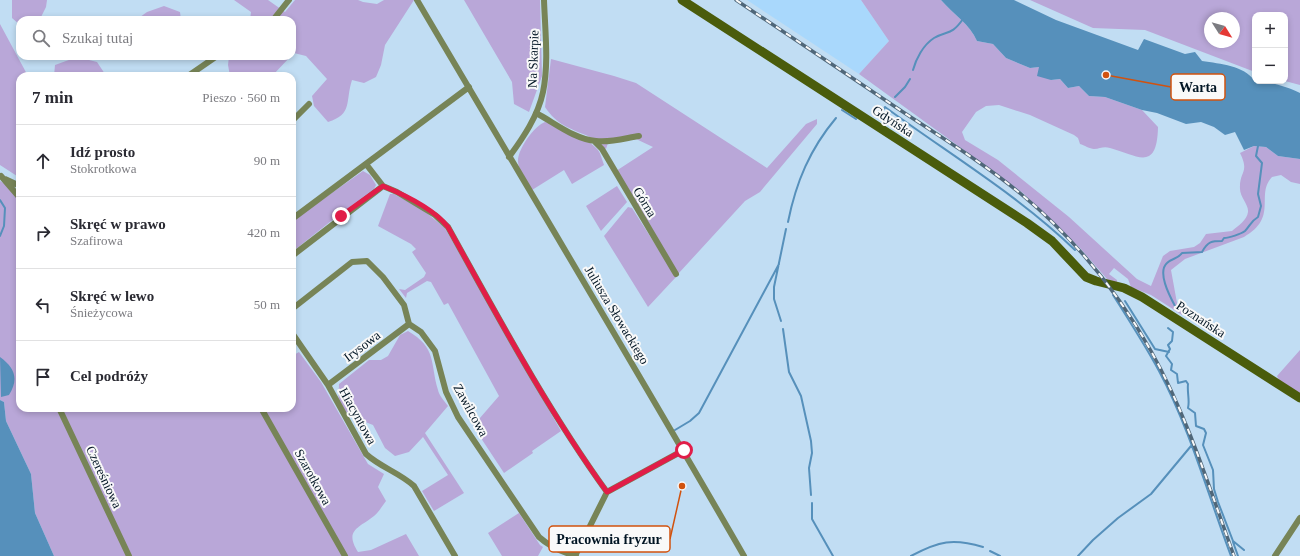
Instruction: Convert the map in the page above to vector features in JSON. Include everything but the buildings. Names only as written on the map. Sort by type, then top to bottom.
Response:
[{"type":"main road","name":"Gdyńska","points":[[682,0],[1033,227],[1052,242],[1082,274]]},
{"type":"main road","name":"Poznańska","points":[[1082,274],[1096,281],[1124,288],[1142,296],[1300,398]]},
{"type":"street","points":[[276,16],[289,0]]},
{"type":"street","name":"Juliusza Słowackiego","points":[[417,0],[509,157],[616,334],[744,556]]},
{"type":"street","name":"Na Skarpie","points":[[509,157],[536,113],[545,84],[544,0]]},
{"type":"street","points":[[194,72],[211,60]]},
{"type":"street","points":[[296,216],[468,87]]},
{"type":"street","points":[[296,117],[309,104]]},
{"type":"street","points":[[536,113],[576,135],[594,141],[604,142],[640,136]]},
{"type":"street","name":"Górna","points":[[594,141],[602,149],[676,274]]},
{"type":"street","points":[[366,164],[383,186],[397,192],[435,215],[448,227],[508,335],[578,452],[607,492]]},
{"type":"street","points":[[0,176],[16,184]]},
{"type":"street","points":[[0,176],[16,194]]},
{"type":"street","points":[[296,253],[341,216],[383,186]]},
{"type":"street","points":[[296,305],[352,262],[367,261],[383,277],[404,305],[408,324]]},
{"type":"street","name":"Irysowa","points":[[328,385],[408,324]]},
{"type":"street","name":"Zawilcowa","points":[[408,324],[420,332],[435,351],[446,392],[458,417],[539,537],[546,543],[564,553],[576,556]]},
{"type":"street","name":"Hiacyntowa","points":[[296,339],[328,385],[366,454],[373,461],[406,479],[414,486],[455,556]]},
{"type":"street","name":"Czereśniowa","points":[[62,412],[129,556]]},
{"type":"street","name":"Szarotkowa","points":[[263,412],[345,556]]},
{"type":"street","points":[[576,556],[607,492],[684,450]]},
{"type":"street","points":[[1275,556],[1300,518]]},
{"type":"shaded area","points":[[12,0],[47,0],[46,7],[42,16],[16,16],[16,22],[12,18]]},
{"type":"shaded area","points":[[234,0],[268,0],[285,12],[295,0],[358,0],[377,4],[384,0],[414,0],[385,45],[381,65],[376,77],[364,83],[352,80],[345,111],[336,119],[328,122],[314,106],[312,96],[327,79],[306,56],[296,54],[296,16],[250,16],[251,12]]},
{"type":"shaded area","points":[[464,0],[540,0],[542,76],[529,112],[514,104],[512,82]]},
{"type":"shaded area","points":[[747,0],[861,0],[889,41],[859,74]]},
{"type":"shaded area","points":[[861,0],[941,0],[966,24],[977,41],[993,44],[1006,58],[1030,68],[1039,67],[1051,80],[1060,79],[1068,88],[1079,86],[1089,96],[1105,97],[1142,110],[1158,127],[1157,141],[1154,151],[1149,156],[1144,157],[1137,157],[1108,147],[1091,148],[1080,144],[1078,138],[1074,135],[1030,115],[999,105],[986,106],[976,112],[962,132],[965,140],[998,160],[1069,217],[1137,279],[1151,286],[1163,256],[1170,251],[1194,247],[1200,243],[1206,234],[1232,231],[1246,218],[1248,209],[1240,192],[1240,183],[1244,165],[1240,153],[1254,146],[1266,147],[1278,156],[1300,159],[1300,184],[1291,182],[1281,175],[1272,177],[1267,184],[1265,191],[1264,214],[1261,222],[1255,229],[1244,237],[1185,259],[1171,270],[1177,303],[1183,313],[1182,315],[1151,295],[1131,287],[1128,279],[1114,268],[1109,274],[1117,280],[1117,283],[1107,279],[1080,248],[1023,193],[859,74],[889,41]]},
{"type":"shaded area","points":[[941,0],[1014,0],[1056,20],[1138,50],[1144,39],[1185,54],[1195,52],[1202,61],[1224,64],[1238,68],[1252,78],[1252,84],[1275,84],[1300,93],[1300,159],[1278,156],[1266,147],[1254,146],[1244,150],[1235,132],[1225,135],[1214,127],[1201,122],[1186,124],[1157,113],[1142,110],[1105,97],[1089,96],[1079,86],[1068,88],[1060,79],[1051,80],[1037,76],[1039,67],[1030,68],[1006,58],[993,44],[977,41],[966,24]]},
{"type":"shaded area","points":[[1030,0],[1300,0],[1300,85],[1288,82],[1288,12],[1252,12],[1252,71],[1145,30],[1093,28]]},
{"type":"shaded area","points":[[164,6],[180,12],[180,16],[142,16],[147,12]]},
{"type":"shaded area","points":[[0,24],[16,54],[16,60],[19,60],[26,72],[16,72],[16,175],[0,165]]},
{"type":"shaded area","points":[[551,59],[636,83],[767,168],[806,124],[817,119],[817,124],[760,192],[745,201],[678,274],[616,171],[653,147],[636,139],[608,143],[606,149],[590,137],[569,128],[554,118],[545,107]]},
{"type":"shaded area","points":[[69,60],[89,60],[97,62],[104,72],[54,72],[55,65]]},
{"type":"shaded area","points":[[229,60],[287,60],[276,72],[229,72]]},
{"type":"shaded area","points":[[545,122],[566,129],[588,141],[598,150],[604,165],[572,184],[564,170],[532,190],[520,169],[518,157],[523,145],[531,133]]},
{"type":"shaded area","points":[[363,171],[370,175],[376,185],[373,191],[340,214],[296,249],[296,218]]},
{"type":"shaded area","points":[[0,181],[16,190],[16,412],[296,412],[296,354],[299,352],[321,382],[368,464],[384,474],[378,487],[386,501],[376,514],[355,530],[353,534],[352,539],[358,552],[371,550],[406,534],[419,556],[54,556],[35,513],[31,474],[6,421],[4,402],[0,400]]},
{"type":"shaded area","points":[[617,186],[627,202],[601,231],[586,206]]},
{"type":"shaded area","points":[[390,194],[394,194],[423,210],[445,228],[561,431],[504,473],[473,426],[499,396],[448,303],[444,305],[431,282],[427,281],[407,293],[406,298],[399,289],[405,290],[424,277],[426,273],[412,252],[416,249],[411,244],[378,226]]},
{"type":"shaded area","points":[[628,207],[632,208],[676,277],[648,307],[604,236]]},
{"type":"shaded area","points":[[408,331],[417,337],[428,350],[433,364],[439,392],[448,406],[425,433],[464,493],[434,511],[422,491],[448,475],[423,437],[409,452],[395,456],[385,448],[373,425],[358,419],[344,410],[339,398],[339,384],[369,360],[381,360],[388,356],[400,335]]},
{"type":"shaded area","points":[[1300,350],[1300,394],[1279,380],[1277,376]]},
{"type":"shaded area","points":[[0,357],[9,365],[15,379],[9,395],[1,397]]},
{"type":"shaded area","points":[[0,400],[4,402],[6,421],[31,474],[35,513],[54,556],[0,556]]},
{"type":"shaded area","points":[[519,513],[540,545],[543,547],[538,556],[502,556],[488,533]]},
{"type":"waterway","points":[[913,70],[916,61],[926,44],[934,38],[955,28],[963,19]]},
{"type":"waterway","points":[[895,97],[905,87],[910,79]]},
{"type":"waterway","points":[[884,109],[885,107],[1007,193],[1075,250]]},
{"type":"waterway","points":[[842,110],[856,119]]},
{"type":"waterway","points":[[788,222],[795,193],[805,167],[811,154],[836,118]]},
{"type":"waterway","points":[[1177,310],[1164,280],[1164,267],[1167,263],[1182,253],[1202,252],[1210,242],[1222,241],[1224,238],[1238,235],[1245,231],[1258,217],[1261,206],[1258,194],[1262,163],[1256,156],[1258,146]]},
{"type":"waterway","points":[[0,200],[5,208],[4,226],[0,236]]},
{"type":"waterway","points":[[781,321],[774,299],[774,287],[786,229]]},
{"type":"waterway","points":[[675,430],[690,421],[699,413],[779,264]]},
{"type":"waterway","points":[[1113,295],[1148,352],[1170,393],[1198,462],[1231,556]]},
{"type":"waterway","points":[[1125,301],[1155,349],[1169,352]]},
{"type":"waterway","points":[[1168,328],[1173,332],[1172,341],[1168,345],[1170,349],[1166,356],[1172,364],[1171,370],[1177,374],[1178,383],[1186,381],[1188,384],[1188,408],[1195,413],[1196,426],[1204,429],[1206,433],[1203,445],[1213,470],[1214,489],[1218,502],[1233,541],[1244,550]]},
{"type":"waterway","points":[[783,329],[789,372],[801,396],[811,441],[812,453],[809,468],[811,495]]},
{"type":"waterway","points":[[1078,556],[1093,540],[1118,518],[1151,494],[1191,446]]},
{"type":"waterway","points":[[812,503],[812,519],[833,556]]},
{"type":"waterway","points":[[911,556],[930,547],[946,542],[963,542],[983,547]]},
{"type":"waterway","points":[[1233,542],[1238,556]]},
{"type":"waterway","points":[[990,551],[1000,556]]},
{"type":"railway","points":[[736,0],[991,171],[1021,194],[1077,247],[1094,267],[1124,308],[1138,329],[1164,375],[1197,452],[1234,556]]},
{"type":"place","name":"Warta","points":[[1106,75]]},
{"type":"place","name":"Pracownia fryzur","points":[[682,486]]},
{"type":"route","points":[[341,216],[383,186],[397,192],[442,220],[448,227],[508,335],[578,452],[607,492],[684,450]]}]
